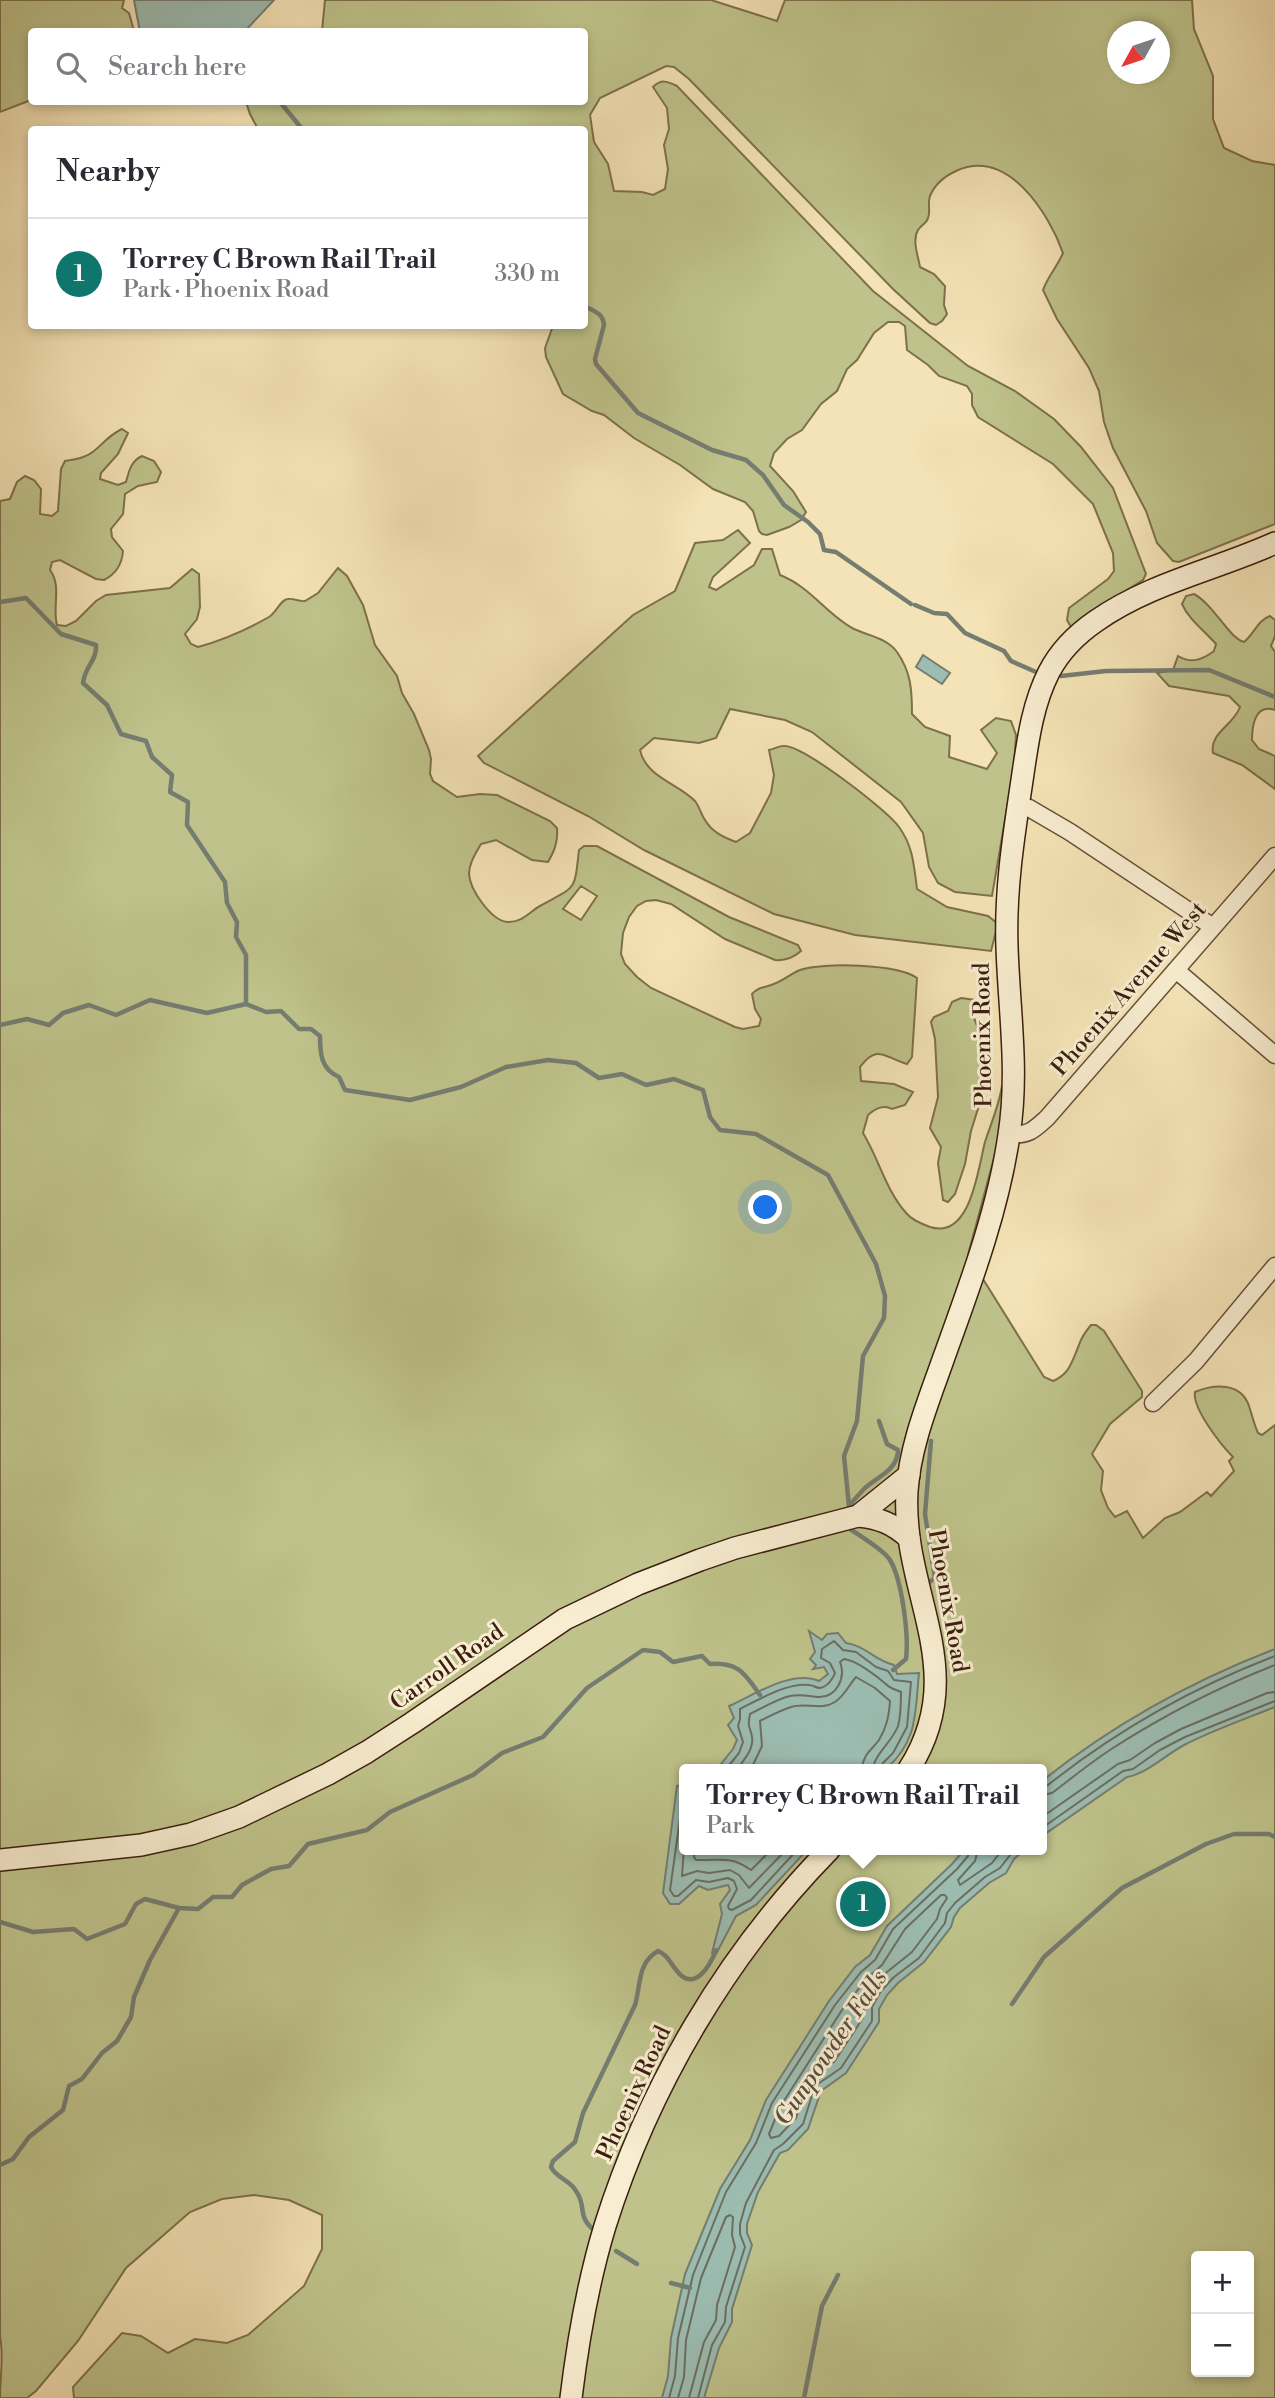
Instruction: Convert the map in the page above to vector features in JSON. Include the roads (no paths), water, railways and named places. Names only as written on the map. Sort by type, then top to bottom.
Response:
[{"type":"street","name":"Phoenix Road","points":[[912,1764],[928,1734],[933,1718],[936,1685],[933,1646],[909,1538],[909,1475],[928,1405],[989,1222],[1010,1135],[1014,1059],[1007,907],[1028,738],[1038,700],[1050,669],[1073,640],[1097,620],[1157,586],[1275,543]]},
{"type":"street","points":[[1018,805],[1029,808],[1070,832],[1213,928]]},
{"type":"street","name":"Phoenix Avenue West","points":[[1010,1135],[1032,1132],[1047,1118],[1275,856]]},
{"type":"street","points":[[1175,970],[1275,1055]]},
{"type":"street","points":[[1153,1402],[1196,1361],[1275,1266]]},
{"type":"street","name":"Carroll Road","points":[[0,1860],[141,1845],[191,1834],[239,1817],[318,1780],[367,1752],[547,1630],[586,1608],[656,1577],[735,1548],[858,1516],[909,1475]]},
{"type":"street","points":[[858,1516],[882,1519],[909,1538]]},
{"type":"street","name":"Phoenix Road","points":[[571,2398],[585,2310],[605,2226],[630,2157],[656,2099],[705,2010],[744,1951],[792,1890],[824,1855]]},
{"type":"water","points":[[134,0],[274,0],[248,28],[139,28]]},
{"type":"water","points":[[923,655],[950,673],[942,684],[916,667]]},
{"type":"water","points":[[809,1631],[822,1640],[827,1634],[838,1633],[846,1643],[894,1665],[897,1674],[919,1673],[913,1726],[904,1748],[896,1758],[891,1764],[721,1764],[737,1740],[728,1725],[734,1718],[729,1706],[785,1681],[808,1678],[819,1681],[828,1674],[824,1667],[813,1669],[816,1665],[810,1659],[815,1652]]},
{"type":"water","points":[[1275,1649],[1275,1707],[1184,1745],[1149,1768],[1127,1777],[1047,1833],[1047,1777],[1153,1706]]},
{"type":"water","points":[[677,1786],[679,1855],[802,1855],[756,1905],[736,1916],[715,1956],[712,1953],[722,1914],[720,1904],[730,1890],[728,1885],[708,1890],[699,1886],[679,1904],[670,1904],[663,1893]]},
{"type":"water","name":"Gunpowder Falls","points":[[960,1855],[1018,1855],[1006,1873],[989,1883],[960,1908],[951,1927],[924,1962],[887,1995],[879,2009],[879,2022],[846,2073],[821,2091],[808,2129],[788,2150],[780,2153],[758,2192],[747,2224],[752,2245],[732,2309],[732,2322],[719,2348],[704,2398],[662,2398],[685,2274],[720,2189],[750,2140],[766,2100],[829,2001],[855,1967],[870,1955],[887,1926]]},
{"type":"waterway","points":[[282,105],[300,126]]},
{"type":"waterway","points":[[588,308],[602,318],[604,325],[596,364],[638,413],[712,450],[746,460],[763,475],[784,505],[820,534],[824,550],[836,552],[911,604]]},
{"type":"waterway","points":[[0,602],[26,598],[61,634],[96,645],[95,655],[83,683],[107,705],[121,734],[146,741],[152,757],[172,775],[170,792],[188,802],[187,825],[225,882],[227,903],[237,922],[236,937],[246,955],[246,1004]]},
{"type":"waterway","points":[[915,605],[934,613],[947,614],[965,633],[1004,651],[1011,661],[1036,672]]},
{"type":"waterway","points":[[1061,676],[1106,671],[1209,670],[1275,697]]},
{"type":"waterway","points":[[0,1025],[27,1019],[49,1025],[63,1013],[89,1005],[116,1015],[150,1000],[207,1013],[246,1004],[266,1012],[281,1011],[299,1029],[311,1029],[320,1036],[320,1049],[325,1065],[339,1077],[345,1090],[410,1100],[461,1087],[506,1067],[548,1060],[576,1063],[599,1078],[622,1074],[646,1085],[674,1079],[703,1090],[710,1117],[720,1130],[756,1134],[828,1175],[876,1264],[885,1296],[884,1318],[863,1356],[857,1421],[844,1456],[849,1506]]},
{"type":"waterway","points":[[849,1506],[865,1488],[895,1463],[898,1450],[887,1444],[879,1421]]},
{"type":"waterway","points":[[928,1583],[935,1578],[925,1514],[931,1441]]},
{"type":"waterway","points":[[850,1529],[887,1556],[898,1581],[904,1608],[907,1649],[906,1659],[893,1670]]},
{"type":"waterway","points":[[0,1922],[33,1932],[74,1929],[87,1939],[125,1924],[136,1904],[145,1899],[179,1908],[198,1909],[213,1897],[232,1897],[242,1885],[271,1869],[289,1866],[308,1844],[367,1830],[390,1812],[473,1775],[502,1753],[543,1737],[587,1688],[643,1650],[660,1652],[673,1662],[702,1656],[710,1664],[735,1667],[745,1675],[760,1695]]},
{"type":"waterway","points":[[1012,2004],[1044,1957],[1122,1888],[1206,1844],[1234,1834],[1269,1834],[1275,1837]]},
{"type":"waterway","points":[[0,2165],[13,2159],[29,2137],[63,2110],[69,2086],[82,2079],[102,2053],[117,2041],[131,2017],[134,1997],[150,1960],[179,1908]]},
{"type":"waterway","points":[[596,2232],[586,2221],[581,2202],[573,2187],[553,2171],[553,2161],[575,2142],[583,2113],[635,2005],[646,1962],[658,1951],[667,1957],[683,1977],[695,1978],[706,1969],[716,1950]]},
{"type":"waterway","points":[[616,2251],[637,2264]]},
{"type":"waterway","points":[[804,2398],[822,2306],[838,2275]]},
{"type":"waterway","points":[[671,2283],[690,2288]]},
{"type":"place","name":"Torrey C Brown Rail Trail","points":[[863,1904]]}]
